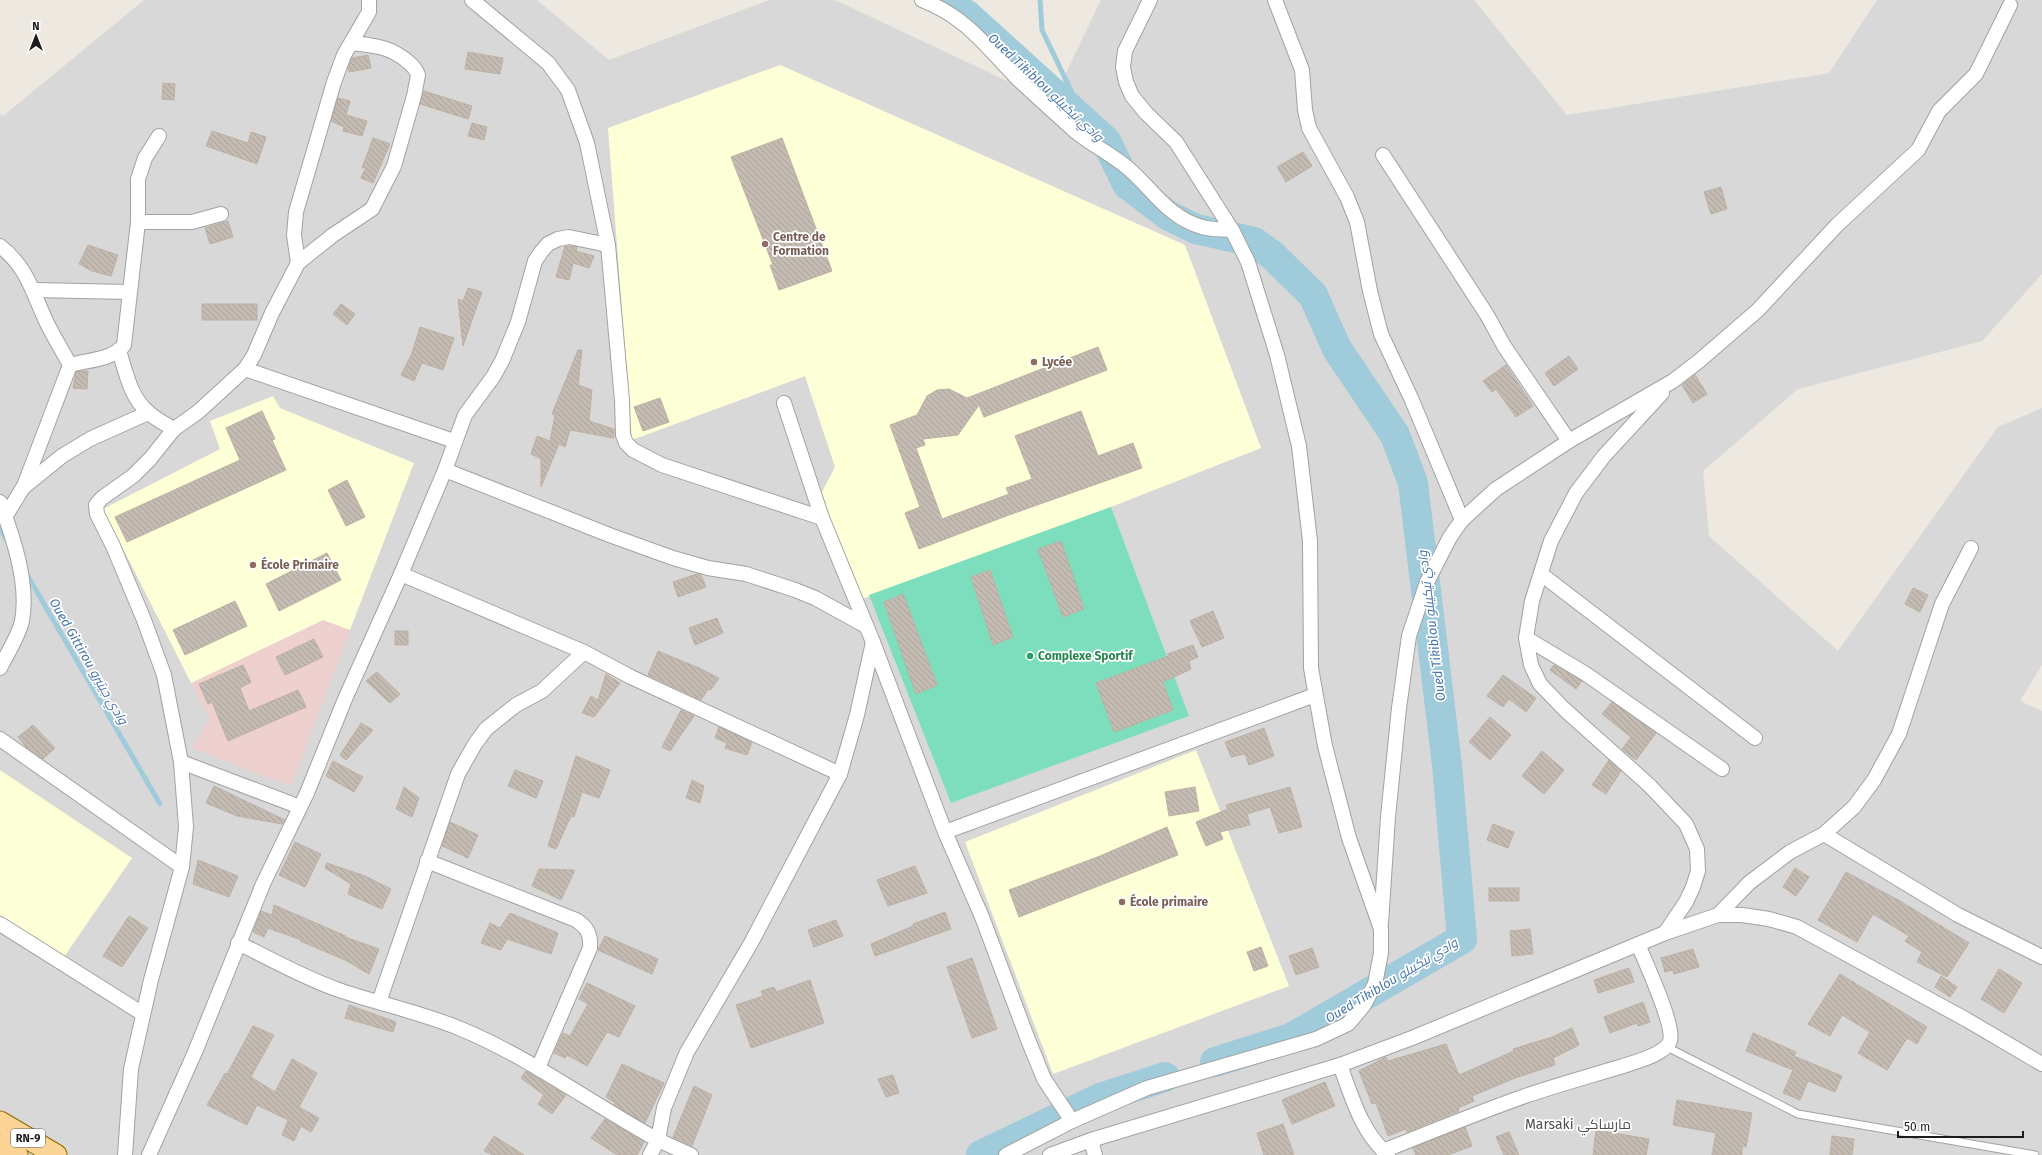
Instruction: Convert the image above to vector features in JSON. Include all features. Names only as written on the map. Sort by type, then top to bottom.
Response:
[{"type":"main road","name":"RN-9","points":[[0,1122],[56,1155]]},
{"type":"main road","name":"RN-9","points":[[0,1145],[17,1155]]},
{"type":"street","points":[[298,263],[294,235],[296,212],[334,82],[344,55],[369,12],[369,0]]},
{"type":"street","points":[[472,0],[548,63],[568,90],[587,143],[608,245],[622,400],[623,435],[626,443],[633,450],[662,465],[822,518]]},
{"type":"street","points":[[922,0],[956,17],[976,35],[1019,80],[1076,132],[1129,169],[1153,195],[1173,213],[1185,221],[1203,228],[1232,230]]},
{"type":"street","points":[[1150,0],[1125,51],[1123,67],[1126,82],[1132,96],[1146,113],[1176,142],[1232,230],[1248,262],[1275,348],[1299,446],[1310,541],[1311,668],[1315,695],[1325,746],[1349,838],[1381,929]]},
{"type":"street","points":[[1275,0],[1302,70],[1305,110],[1309,128],[1348,197],[1357,222],[1370,291],[1381,334],[1411,398],[1462,520]]},
{"type":"street","points":[[1006,1155],[1072,1121],[1146,1088],[1316,1039],[1348,1024],[1364,1005],[1375,984],[1381,953],[1381,929],[1389,801],[1398,708],[1409,636],[1427,582],[1450,538],[1462,520],[1496,489],[1569,441],[1673,381],[1699,361],[1758,310],[1837,226],[1918,150],[1939,111],[1976,74],[2010,5]]},
{"type":"street","points":[[125,1155],[131,1069],[143,1014],[182,867],[186,827],[181,762],[164,675],[144,620],[95,509],[98,500],[133,476],[150,459],[174,429],[198,412],[245,369],[254,355],[272,313],[298,263],[333,235],[372,209],[394,166],[414,96],[418,76],[414,67],[395,51],[386,48],[352,43]]},
{"type":"street","points":[[70,365],[112,355],[119,351],[124,345],[138,222],[138,179],[145,158],[159,136]]},
{"type":"street","points":[[1383,155],[1487,315],[1504,346],[1569,441]]},
{"type":"street","points":[[138,222],[192,222],[221,214]]},
{"type":"street","points":[[149,1155],[195,1052],[263,884],[300,807],[345,699],[401,574],[445,470],[454,441],[465,414],[493,377],[502,361],[518,322],[528,282],[541,252],[548,244],[558,239],[569,237],[608,245]]},
{"type":"street","points":[[0,246],[13,256],[34,290],[46,320],[70,365],[24,486],[5,516]]},
{"type":"street","points":[[34,290],[129,292]]},
{"type":"street","points":[[119,351],[133,394],[139,404],[148,413],[174,429]]},
{"type":"street","points":[[245,369],[454,441]]},
{"type":"street","points":[[1665,933],[1686,902],[1694,887],[1698,871],[1697,849],[1686,824],[1649,785],[1564,709],[1540,684],[1531,665],[1526,638],[1532,601],[1551,540],[1576,493],[1604,456],[1673,381]]},
{"type":"street","points":[[784,403],[822,518],[873,642],[945,832],[982,917],[1044,1079],[1072,1121]]},
{"type":"street","points":[[24,486],[62,456],[90,439],[148,413]]},
{"type":"street","points":[[445,470],[612,536],[673,558],[708,568],[746,574],[795,590],[815,598],[866,626]]},
{"type":"street","points":[[0,502],[18,554],[23,600],[22,622],[5,644],[0,668]]},
{"type":"street","points":[[1718,915],[1749,883],[1790,852],[1824,834],[1858,801],[1874,780],[1899,734],[1942,604],[1971,548]]},
{"type":"street","points":[[401,574],[584,652],[631,677],[840,774]]},
{"type":"street","points":[[1541,574],[1596,614],[1755,738]]},
{"type":"street","points":[[1526,638],[1586,674],[1722,769]]},
{"type":"street","points":[[650,1155],[658,1140],[664,1108],[687,1052],[751,943],[840,774],[857,715],[873,642]]},
{"type":"street","points":[[379,1002],[458,774],[475,744],[486,729],[499,717],[542,691],[584,652]]},
{"type":"street","points":[[945,832],[1315,695]]},
{"type":"street","points":[[0,739],[182,867]]},
{"type":"street","points":[[181,762],[300,807]]},
{"type":"street","points":[[1824,834],[1958,915],[2042,957]]},
{"type":"street","points":[[427,861],[576,920],[584,925],[589,932],[591,939],[590,948],[538,1068]]},
{"type":"street","points":[[1050,1155],[1091,1140],[1340,1064],[1412,1038],[1665,933],[1718,915],[1742,915],[1769,919],[1797,927],[1968,1020],[2042,1064]]},
{"type":"street","points":[[0,924],[143,1014]]},
{"type":"street","points":[[238,943],[311,980],[459,1028],[513,1052],[617,1118],[658,1140],[691,1155]]},
{"type":"street","points":[[1340,1064],[1362,1121],[1370,1136],[1386,1153],[1525,1096],[1636,1062],[1660,1052],[1667,1047],[1671,1039],[1667,1016],[1638,944]]},
{"type":"street","points":[[1091,1140],[1095,1155]]},
{"type":"lane","points":[[1667,1047],[1798,1114],[2035,1155]]},
{"type":"shaded area","points":[[144,0],[537,0],[609,60],[769,0],[835,0],[1052,102],[1101,0],[1474,0],[1567,115],[1829,73],[1877,0],[2042,0],[2042,274],[1982,341],[1798,389],[1703,471],[1709,536],[1838,651],[1998,427],[2042,408],[2042,665],[2020,701],[2042,711],[2042,1155],[0,1155],[0,114],[3,116]]},
{"type":"shaded area","points":[[780,65],[1185,245],[1261,448],[1111,507],[862,599],[821,494],[835,467],[805,376],[632,440],[608,128]]},
{"type":"shaded area","name":"École Primaire","points":[[273,396],[280,408],[414,463],[350,630],[323,620],[191,683],[103,509],[220,449],[210,421]]},
{"type":"shaded area","points":[[323,620],[350,630],[291,786],[192,748],[210,719],[191,683]]},
{"type":"shaded area","name":"École primaire","points":[[1196,750],[1289,986],[1053,1074],[965,842]]},
{"type":"shaded area","points":[[0,770],[132,858],[62,960],[0,919]]},
{"type":"green space","name":"Complexe Sportif","points":[[1111,507],[1189,716],[951,803],[869,595]]},
{"type":"building","points":[[468,52],[503,58],[500,74],[465,69]]},
{"type":"building","points":[[368,55],[371,68],[349,72],[348,68],[352,58]]},
{"type":"building","points":[[163,83],[175,84],[174,100],[162,99]]},
{"type":"building","points":[[424,91],[472,106],[468,119],[420,104]]},
{"type":"building","points":[[338,98],[350,101],[346,115],[367,121],[362,136],[343,131],[344,127],[331,121]]},
{"type":"building","points":[[472,123],[487,127],[484,140],[468,136]]},
{"type":"building","points":[[212,131],[248,143],[251,132],[266,137],[257,164],[206,146]]},
{"type":"building","points":[[373,138],[390,144],[373,183],[361,178],[366,167],[362,168]]},
{"type":"building","points":[[782,138],[832,271],[779,290],[770,265],[773,265],[731,157]]},
{"type":"building","points":[[1303,152],[1312,166],[1286,182],[1277,167]]},
{"type":"building","points":[[1721,187],[1727,209],[1711,214],[1704,192]]},
{"type":"building","points":[[228,221],[233,237],[210,244],[205,228]]},
{"type":"building","points":[[88,245],[118,255],[111,276],[92,271],[79,264]]},
{"type":"building","points":[[565,246],[577,247],[576,251],[594,256],[589,268],[573,263],[569,280],[556,277]]},
{"type":"building","points":[[468,288],[482,292],[463,346],[458,299],[463,301]]},
{"type":"building","points":[[202,304],[257,304],[257,320],[202,320]]},
{"type":"building","points":[[341,304],[355,314],[347,325],[333,314]]},
{"type":"building","points":[[420,327],[454,338],[443,370],[422,363],[414,381],[401,375],[412,353]]},
{"type":"building","points":[[1098,347],[1107,370],[984,417],[979,405],[958,435],[923,439],[925,445],[916,448],[942,519],[1009,494],[1006,488],[1032,479],[1015,436],[1081,411],[1098,456],[1133,443],[1142,468],[1009,515],[919,549],[905,513],[920,507],[890,425],[917,415],[927,396],[937,390],[949,389],[967,398]]},
{"type":"building","points":[[578,350],[582,350],[578,385],[592,390],[589,421],[614,429],[614,438],[570,430],[565,447],[559,444],[541,487],[541,459],[531,454],[537,436],[550,441],[555,415],[552,414]]},
{"type":"building","points":[[1569,356],[1578,369],[1554,386],[1545,373]]},
{"type":"building","points":[[1506,365],[1533,406],[1516,417],[1496,389],[1492,392],[1483,381]]},
{"type":"building","points":[[88,371],[87,389],[73,388],[76,372]]},
{"type":"building","points":[[1695,375],[1707,394],[1693,403],[1682,385]]},
{"type":"building","points":[[660,398],[669,422],[643,431],[634,407]]},
{"type":"building","points":[[262,411],[275,439],[272,440],[286,470],[127,542],[115,517],[240,460],[226,428]]},
{"type":"building","points":[[347,480],[365,517],[346,526],[328,490]]},
{"type":"building","points":[[1061,541],[1084,609],[1063,617],[1038,549]]},
{"type":"building","points":[[327,553],[341,580],[279,611],[266,584]]},
{"type":"building","points":[[990,570],[1013,637],[993,645],[971,577]]},
{"type":"building","points":[[697,574],[701,575],[706,587],[678,597],[673,582]]},
{"type":"building","points":[[1913,588],[1928,595],[1920,612],[1905,604]]},
{"type":"building","points":[[903,594],[937,685],[916,694],[884,602]]},
{"type":"building","points":[[235,601],[247,626],[185,655],[173,630]]},
{"type":"building","points":[[1213,611],[1224,638],[1202,647],[1190,621]]},
{"type":"building","points":[[717,618],[723,633],[695,645],[689,628]]},
{"type":"building","points":[[395,631],[408,631],[408,645],[395,645]]},
{"type":"building","points":[[314,639],[323,657],[285,675],[276,657]]},
{"type":"building","points":[[1193,645],[1198,657],[1189,661],[1191,669],[1163,682],[1173,710],[1114,732],[1096,683],[1169,656],[1167,654]]},
{"type":"building","points":[[658,651],[719,678],[711,690],[708,689],[701,700],[648,675]]},
{"type":"building","points":[[243,665],[251,682],[240,688],[249,711],[298,690],[306,707],[228,741],[212,702],[208,704],[199,684]]},
{"type":"building","points":[[1554,665],[1582,681],[1576,689],[1550,670]]},
{"type":"building","points":[[377,672],[400,694],[390,703],[366,681]]},
{"type":"building","points":[[606,674],[620,683],[594,717],[582,713],[591,696],[598,700]]},
{"type":"building","points":[[1503,675],[1536,698],[1526,712],[1509,699],[1503,707],[1487,696]]},
{"type":"building","points":[[1612,702],[1656,733],[1636,760],[1622,749],[1631,737],[1602,714]]},
{"type":"building","points":[[681,710],[694,716],[670,751],[662,747]]},
{"type":"building","points":[[1490,717],[1511,735],[1490,760],[1469,742]]},
{"type":"building","points":[[361,723],[373,730],[346,760],[340,755]]},
{"type":"building","points":[[33,725],[55,748],[43,759],[26,747],[18,737]]},
{"type":"building","points":[[719,727],[752,742],[747,755],[725,748],[727,743],[715,738]]},
{"type":"building","points":[[1264,728],[1274,756],[1249,765],[1245,754],[1231,757],[1225,742]]},
{"type":"building","points":[[1542,751],[1564,770],[1544,794],[1522,776]]},
{"type":"building","points":[[576,756],[610,770],[599,798],[582,792],[574,817],[571,816],[556,849],[548,846]]},
{"type":"building","points":[[1609,760],[1621,771],[1606,794],[1592,785]]},
{"type":"building","points":[[333,761],[363,777],[354,792],[326,776]]},
{"type":"building","points":[[515,770],[543,781],[536,798],[508,786]]},
{"type":"building","points":[[692,780],[704,786],[700,803],[686,798]]},
{"type":"building","points":[[214,786],[285,820],[282,824],[237,816],[206,803]]},
{"type":"building","points":[[404,787],[419,798],[412,817],[396,809]]},
{"type":"building","points":[[1195,787],[1199,811],[1169,816],[1165,792]]},
{"type":"building","points":[[1290,787],[1302,827],[1279,833],[1270,807],[1247,814],[1250,825],[1220,832],[1223,839],[1206,846],[1196,822],[1228,809],[1226,805]]},
{"type":"building","points":[[450,822],[478,835],[468,858],[442,846]]},
{"type":"building","points":[[1493,824],[1514,832],[1508,848],[1487,840]]},
{"type":"building","points":[[1167,827],[1178,855],[1019,917],[1009,890],[1100,856]]},
{"type":"building","points":[[295,842],[321,854],[305,887],[279,875]]},
{"type":"building","points":[[198,860],[238,876],[229,897],[193,884]]},
{"type":"building","points":[[327,863],[365,876],[391,889],[382,909],[348,894],[351,884],[325,868]]},
{"type":"building","points":[[915,866],[927,893],[888,906],[877,880]]},
{"type":"building","points":[[1795,868],[1809,877],[1796,896],[1783,887]]},
{"type":"building","points":[[539,869],[575,870],[561,900],[532,886]]},
{"type":"building","points":[[1846,872],[1900,901],[1969,943],[1947,977],[1917,962],[1922,952],[1905,941],[1909,936],[1873,914],[1857,942],[1818,920]]},
{"type":"building","points":[[1489,888],[1519,888],[1519,901],[1489,901]]},
{"type":"building","points":[[274,905],[346,936],[345,937],[379,949],[369,974],[345,960],[300,941],[301,940],[268,928],[264,937],[253,932],[261,911],[272,915]]},
{"type":"building","points":[[945,912],[951,929],[875,956],[871,944],[913,926],[913,924]]},
{"type":"building","points":[[510,913],[558,933],[551,954],[507,939],[501,950],[481,943],[490,923],[500,928]]},
{"type":"building","points":[[129,916],[148,928],[122,967],[103,956]]},
{"type":"building","points":[[836,920],[843,936],[814,947],[808,930]]},
{"type":"building","points":[[1530,929],[1533,954],[1512,956],[1510,931]]},
{"type":"building","points":[[605,936],[658,959],[652,974],[598,950]]},
{"type":"building","points":[[1261,947],[1268,966],[1254,971],[1247,952]]},
{"type":"building","points":[[1312,948],[1319,967],[1296,975],[1289,956]]},
{"type":"building","points":[[1693,949],[1699,967],[1674,974],[1673,970],[1665,972],[1661,958]]},
{"type":"building","points":[[972,958],[997,1029],[972,1038],[947,967]]},
{"type":"building","points":[[1629,968],[1634,982],[1598,993],[1594,980]]},
{"type":"building","points":[[1999,969],[2022,983],[2004,1013],[1981,999]]},
{"type":"building","points":[[1840,974],[1927,1027],[1917,1044],[1907,1038],[1887,1070],[1858,1053],[1870,1032],[1842,1015],[1830,1036],[1808,1024]]},
{"type":"building","points":[[1941,976],[1957,987],[1950,997],[1935,987]]},
{"type":"building","points":[[810,980],[824,1023],[751,1048],[736,1005],[763,996],[761,991],[774,987],[776,992]]},
{"type":"building","points":[[587,983],[635,1006],[619,1037],[607,1032],[587,1066],[567,1055],[565,1058],[554,1053],[563,1033],[570,1036],[588,1004],[579,999]]},
{"type":"building","points":[[1643,1002],[1650,1022],[1638,1026],[1637,1023],[1610,1033],[1604,1017]]},
{"type":"building","points":[[349,1005],[396,1022],[393,1032],[345,1018]]},
{"type":"building","points":[[253,1026],[274,1035],[251,1077],[275,1092],[292,1059],[317,1073],[299,1107],[319,1118],[311,1132],[301,1126],[294,1141],[282,1135],[288,1120],[257,1105],[247,1125],[207,1105],[225,1073],[227,1074]]},
{"type":"building","points":[[1572,1028],[1579,1045],[1553,1058],[1555,1065],[1515,1078],[1472,1096],[1474,1101],[1458,1108],[1459,1111],[1407,1132],[1406,1129],[1388,1136],[1376,1103],[1372,1104],[1359,1071],[1386,1057],[1388,1061],[1446,1044],[1459,1075],[1514,1051],[1513,1049],[1552,1037]]},
{"type":"building","points":[[1753,1033],[1796,1052],[1794,1056],[1842,1076],[1835,1092],[1808,1081],[1800,1100],[1783,1093],[1793,1070],[1746,1051]]},
{"type":"building","points":[[622,1064],[664,1083],[645,1123],[614,1105],[615,1103],[606,1097]]},
{"type":"building","points":[[526,1071],[566,1095],[552,1114],[538,1104],[544,1095],[521,1078]]},
{"type":"building","points":[[893,1075],[899,1093],[886,1097],[878,1079]]},
{"type":"building","points":[[1325,1082],[1335,1106],[1292,1124],[1282,1100]]},
{"type":"building","points":[[694,1086],[712,1095],[692,1146],[673,1137]]},
{"type":"building","points":[[1677,1100],[1752,1113],[1746,1147],[1742,1146],[1742,1155],[1712,1155],[1716,1133],[1673,1125]]},
{"type":"building","points":[[605,1119],[644,1142],[637,1155],[617,1155],[591,1138]]},
{"type":"building","points":[[1283,1124],[1294,1155],[1264,1155],[1257,1133]]},
{"type":"building","points":[[1465,1127],[1472,1146],[1448,1155],[1416,1155],[1413,1148]]},
{"type":"building","points":[[1596,1130],[1649,1139],[1646,1155],[1593,1155]]},
{"type":"building","points":[[1509,1132],[1519,1155],[1504,1155],[1496,1137]]},
{"type":"building","points":[[494,1136],[524,1155],[493,1155],[484,1151]]},
{"type":"building","points":[[1832,1136],[1854,1139],[1852,1155],[1830,1155]]},
{"type":"waterway","name":"Oued Tikiblou وادي تيكيبلو","points":[[942,0],[967,15],[1106,141],[1127,184],[1169,216],[1196,229],[1254,242],[1272,255],[1313,295],[1337,349],[1395,435],[1413,483],[1447,765],[1462,939],[1291,1038],[1215,1062]]},
{"type":"waterway","points":[[1040,0],[1042,30],[1088,126]]},
{"type":"waterway","name":"Oued Gittirou وادي جيتيرو","points":[[0,529],[8,542]]},
{"type":"waterway","name":"Oued Gittirou وادي جيتيرو","points":[[26,573],[160,804]]},
{"type":"waterway","name":"Oued Tikiblou وادي تيكيبلو","points":[[981,1155],[1100,1098],[1165,1077]]},
{"type":"place","name":"Centre de Formation","points":[[765,244]]},
{"type":"place","name":"Lycée","points":[[1034,362]]},
{"type":"place","name":"École Primaire","points":[[253,565]]},
{"type":"place","name":"Complexe Sportif","points":[[1030,656]]},
{"type":"place","name":"École primaire","points":[[1122,902]]},
{"type":"district","name":"Marsaki مارساكي","points":[[1578,1124]]}]
